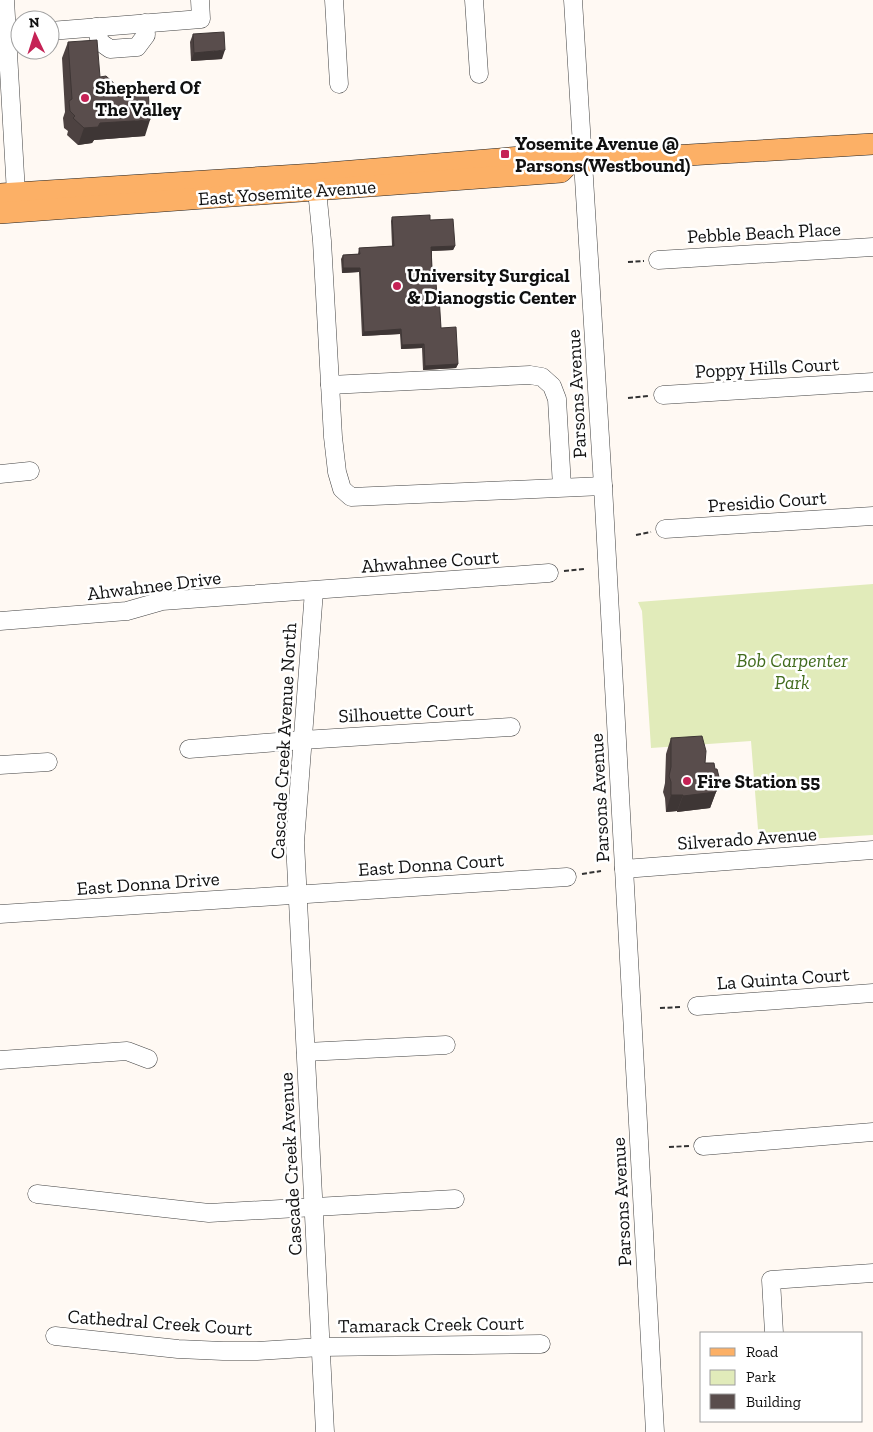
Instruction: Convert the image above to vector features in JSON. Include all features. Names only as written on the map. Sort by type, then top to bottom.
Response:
[{"type":"main road","name":"East Yosemite Avenue","points":[[5,197],[558,154],[577,162],[873,144]]},
{"type":"main road","name":"East Yosemite Avenue","points":[[0,213],[561,172],[577,162]]},
{"type":"street","points":[[60,30],[202,19],[200,0]]},
{"type":"street","points":[[334,0],[339,84]]},
{"type":"street","points":[[474,0],[479,74]]},
{"type":"street","name":"Parsons Avenue","points":[[573,0],[577,162],[603,486],[655,1432]]},
{"type":"street","points":[[5,197],[13,60]]},
{"type":"street","points":[[317,190],[337,472],[342,489],[351,497],[603,486]]},
{"type":"street","name":"Pebble Beach Place","points":[[658,260],[873,247]]},
{"type":"street","points":[[330,385],[486,377],[542,377],[552,386],[557,399],[562,487]]},
{"type":"street","name":"Poppy Hills Court","points":[[663,395],[873,382]]},
{"type":"street","points":[[0,474],[30,471]]},
{"type":"street","name":"Presidio Court","points":[[665,529],[873,516]]},
{"type":"street","name":"Ahwahnee Court","points":[[314,591],[550,573]]},
{"type":"street","name":"Ahwahnee Drive","points":[[0,620],[128,611],[162,601],[314,591]]},
{"type":"street","name":"Cascade Creek Avenue North","points":[[298,894],[295,842],[314,591]]},
{"type":"street","name":"Silhouette Court","points":[[189,749],[511,727]]},
{"type":"street","points":[[0,765],[48,762]]},
{"type":"street","name":"Silverado Avenue","points":[[624,869],[873,850]]},
{"type":"street","name":"East Donna Court","points":[[298,894],[567,877]]},
{"type":"street","name":"East Donna Drive","points":[[0,914],[298,894]]},
{"type":"street","name":"Cascade Creek Avenue","points":[[298,894],[325,1432]]},
{"type":"street","name":"La Quinta Court","points":[[697,1006],[873,993]]},
{"type":"street","points":[[306,1052],[446,1045]]},
{"type":"street","points":[[0,1060],[127,1051],[148,1059]]},
{"type":"street","points":[[703,1146],[873,1132]]},
{"type":"street","points":[[37,1194],[209,1213],[455,1199]]},
{"type":"street","points":[[774,1332],[771,1280],[873,1273]]},
{"type":"street","name":"Cathedral Creek Court","points":[[55,1336],[178,1349],[223,1351],[321,1348]]},
{"type":"street","name":"Tamarack Creek Court","points":[[321,1348],[541,1344]]},
{"type":"path","points":[[628,398],[663,395]]},
{"type":"path","points":[[550,573],[585,569]]},
{"type":"path","points":[[567,877],[601,871]]},
{"type":"path","points":[[660,1008],[697,1006]]},
{"type":"path","points":[[669,1146],[703,1146]]},
{"type":"green space","name":"Bob Carpenter Park","points":[[873,584],[873,835],[759,842],[751,741],[651,748],[642,611],[638,602]]},
{"type":"building","points":[[224,32],[225,50],[194,53],[193,34]]},
{"type":"building","points":[[97,40],[100,77],[106,76],[117,86],[117,92],[148,89],[150,120],[100,123],[98,127],[84,128],[73,118],[75,116],[70,111],[69,101],[72,99],[68,42]]},
{"type":"building","name":"University Surgical & Dianogstic Center","points":[[430,215],[430,220],[453,219],[455,246],[431,247],[432,268],[435,268],[437,296],[439,296],[441,328],[456,327],[458,364],[425,366],[424,344],[402,345],[401,329],[364,332],[360,268],[343,268],[343,255],[360,254],[359,248],[394,246],[392,217]]},
{"type":"building","points":[[702,736],[706,751],[705,763],[714,763],[719,777],[719,784],[715,785],[716,792],[683,796],[671,795],[669,776],[671,767],[671,738]]},
{"type":"place","name":"Shepherd Of The Valley","points":[[85,98]]},
{"type":"place","name":"Yosemite Avenue @ Parsons(Westbound)","points":[[505,154]]},
{"type":"place","name":"University Surgical & Dianogstic Center","points":[[397,286]]},
{"type":"place","name":"Fire Station 55","points":[[687,781]]}]
